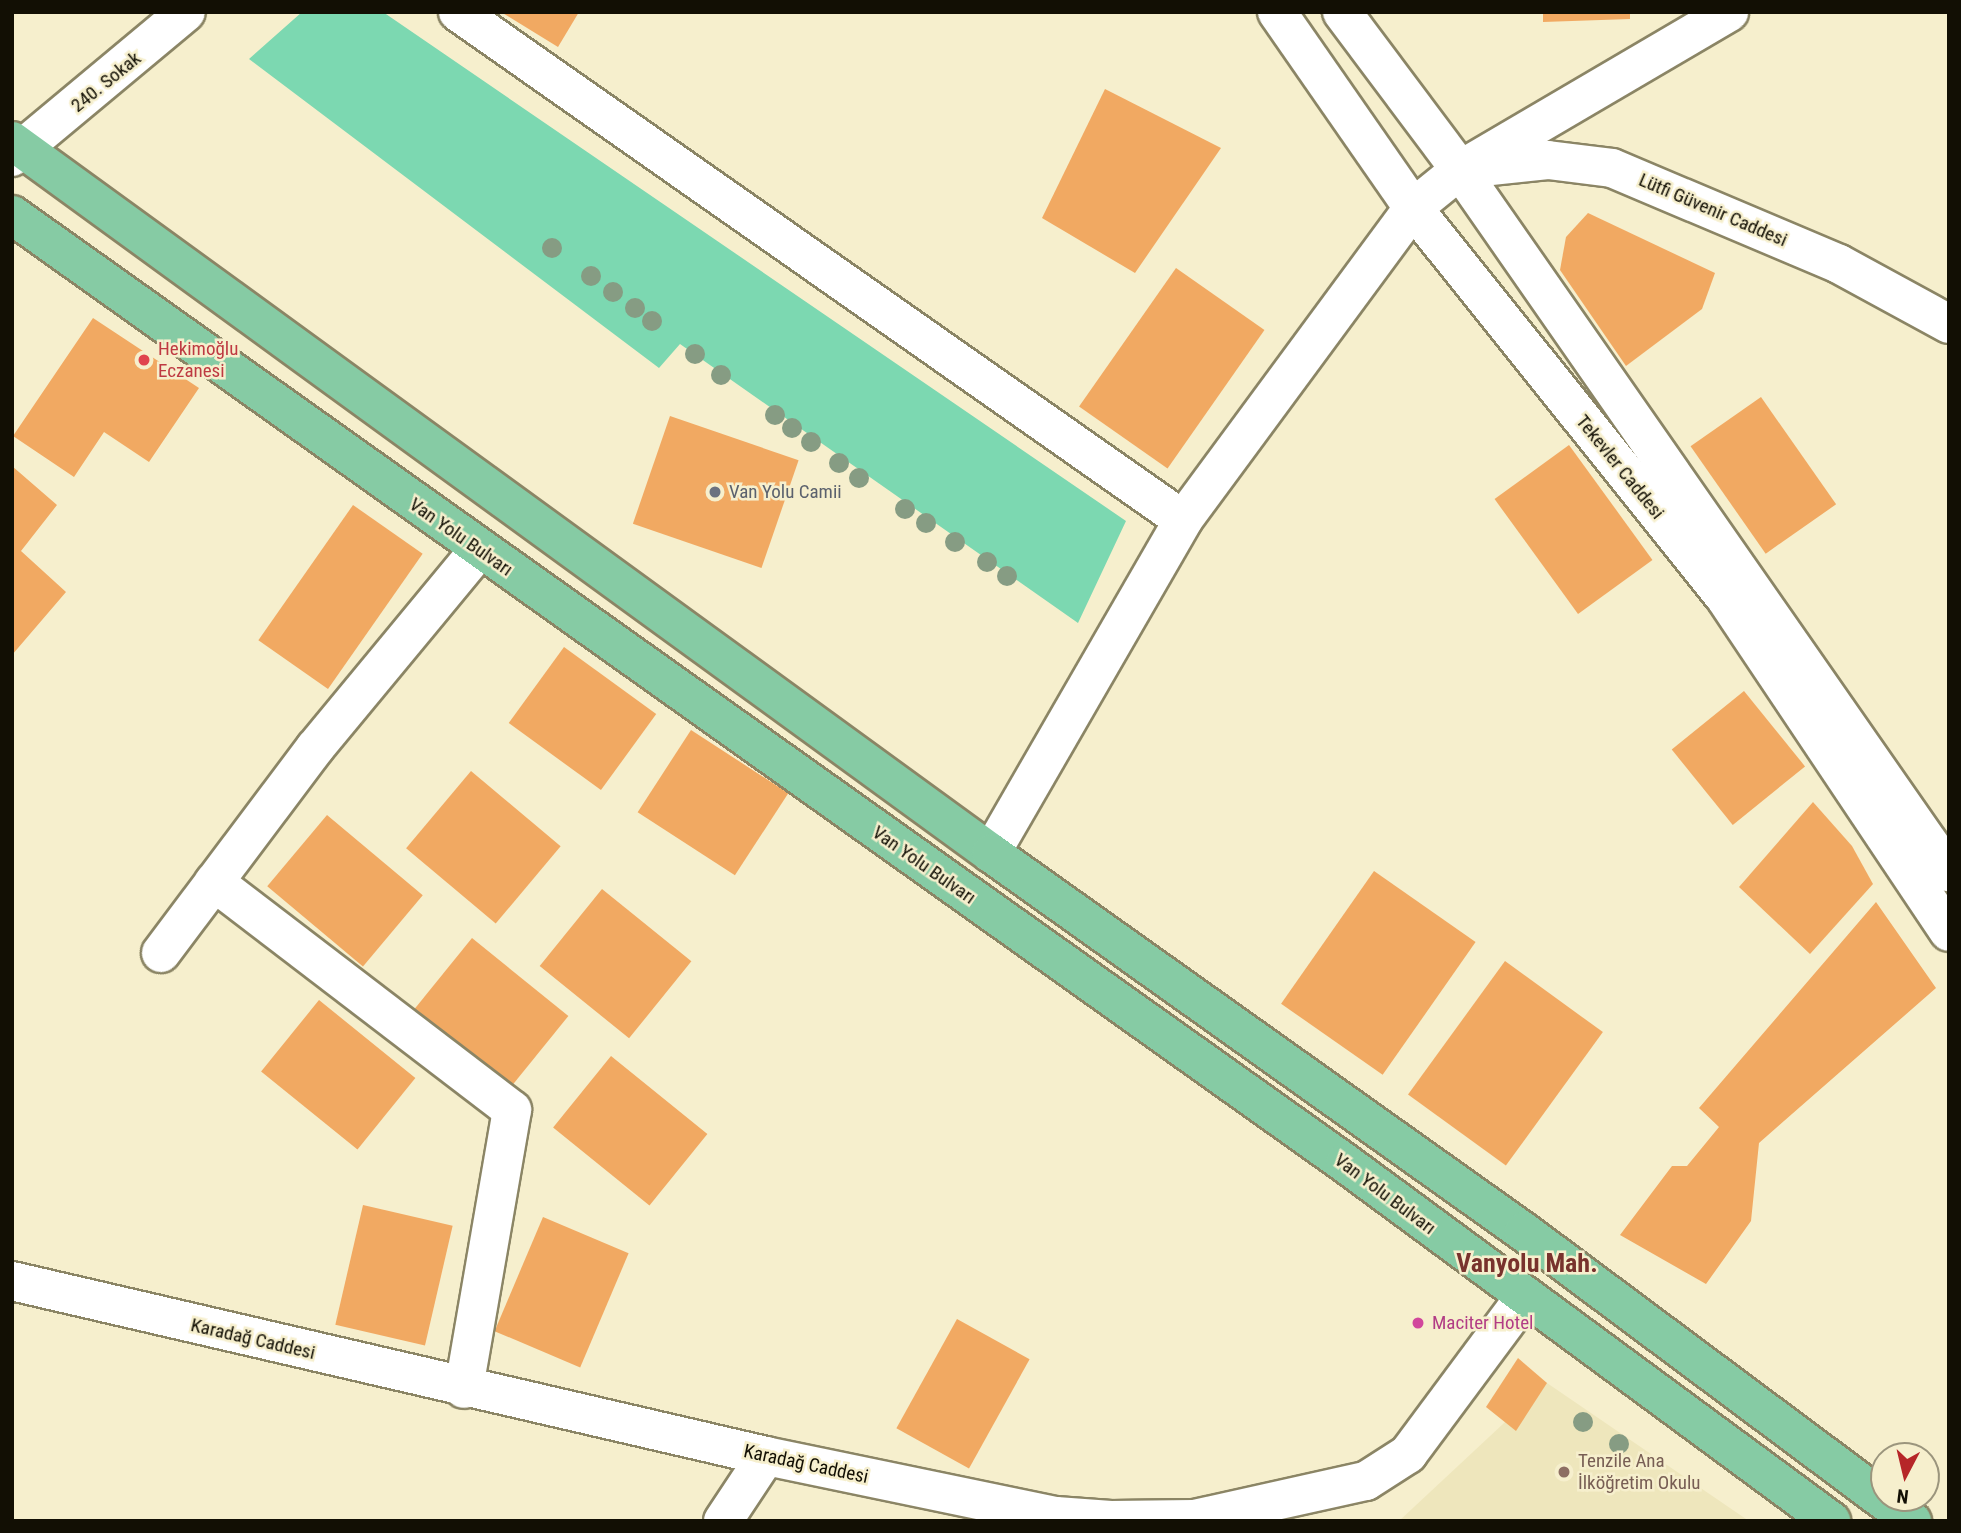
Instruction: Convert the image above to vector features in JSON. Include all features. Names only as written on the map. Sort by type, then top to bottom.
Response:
[{"type":"main road","points":[[16,149],[991,853],[1524,1232],[1912,1521]]},
{"type":"main road","name":"Van Yolu Bulvarı","points":[[12,215],[479,550],[1345,1163],[1524,1298],[1831,1521]]},
{"type":"street","name":"240. Sokak","points":[[16,149],[186,12]]},
{"type":"street","points":[[458,12],[1183,520]]},
{"type":"street","name":"Tekevler Caddesi","points":[[1277,12],[1413,208],[1724,596],[1949,932]]},
{"type":"street","points":[[1342,12],[1460,170],[1949,872]]},
{"type":"street","points":[[991,853],[1183,520],[1413,208],[1460,170],[1730,12]]},
{"type":"street","name":"Lütfi Güvenir Caddesi","points":[[1460,170],[1548,160],[1612,168],[1839,264],[1949,324]]},
{"type":"street","points":[[162,953],[315,748],[479,550]]},
{"type":"street","points":[[214,882],[512,1110],[464,1389]]},
{"type":"street","name":"Karadağ Caddesi","points":[[12,1281],[464,1389],[766,1456],[1056,1516],[1194,1519],[1295,1502],[1366,1481],[1408,1454],[1524,1298]]},
{"type":"street","points":[[723,1521],[766,1456]]},
{"type":"shaded area","name":"Tenzile Ana İlköğretim Okulu","points":[[1547,1383],[1749,1521],[1399,1521]]},
{"type":"green space","points":[[302,12],[383,12],[1126,521],[1078,623],[680,344],[659,368],[249,59]]},
{"type":"building","points":[[501,12],[579,12],[558,47]]},
{"type":"building","points":[[1543,12],[1630,12],[1630,19],[1543,22]]},
{"type":"building","points":[[1105,89],[1221,148],[1135,273],[1042,218]]},
{"type":"building","points":[[1588,213],[1715,273],[1702,309],[1626,366],[1560,270],[1566,237]]},
{"type":"building","points":[[1176,268],[1264,330],[1168,468],[1079,406]]},
{"type":"building","points":[[93,318],[199,388],[149,462],[104,432],[74,477],[13,436]]},
{"type":"building","points":[[1761,397],[1836,504],[1766,554],[1691,446]]},
{"type":"building","name":"Van Yolu Camii","points":[[670,416],[799,460],[761,568],[633,524]]},
{"type":"building","points":[[1569,445],[1652,560],[1578,614],[1495,499]]},
{"type":"building","points":[[12,466],[57,505],[21,551],[66,592],[12,655]]},
{"type":"building","points":[[353,505],[423,554],[328,689],[258,640]]},
{"type":"building","points":[[564,647],[656,714],[601,790],[509,723]]},
{"type":"building","points":[[1744,691],[1805,766],[1733,825],[1672,750]]},
{"type":"building","points":[[691,730],[788,793],[735,875],[638,812]]},
{"type":"building","points":[[471,771],[561,846],[496,924],[406,848]]},
{"type":"building","points":[[1813,802],[1852,846],[1873,884],[1810,954],[1739,887]]},
{"type":"building","points":[[327,815],[423,895],[363,967],[267,886]]},
{"type":"building","points":[[1374,871],[1476,942],[1383,1075],[1281,1004]]},
{"type":"building","points":[[602,889],[691,961],[629,1038],[540,966]]},
{"type":"building","points":[[1876,902],[1936,988],[1759,1143],[1751,1221],[1706,1284],[1620,1235],[1672,1166],[1687,1166],[1719,1127],[1699,1108]]},
{"type":"building","points":[[472,938],[568,1016],[510,1088],[414,1009]]},
{"type":"building","points":[[1505,961],[1603,1032],[1506,1166],[1408,1094]]},
{"type":"building","points":[[319,1000],[415,1078],[357,1150],[261,1071]]},
{"type":"building","points":[[611,1056],[707,1134],[649,1206],[553,1127]]},
{"type":"building","points":[[363,1205],[453,1226],[425,1346],[335,1325]]},
{"type":"building","points":[[543,1217],[629,1253],[580,1367],[495,1331]]},
{"type":"building","points":[[957,1319],[1030,1359],[969,1469],[896,1428]]},
{"type":"building","points":[[1518,1358],[1547,1383],[1516,1431],[1486,1407]]},
{"type":"place","name":"Hekimoğlu Eczanesi","points":[[144,360]]},
{"type":"place","name":"Van Yolu Camii","points":[[715,492]]},
{"type":"place","name":"Maciter Hotel","points":[[1418,1323]]},
{"type":"place","name":"Tenzile Ana İlköğretim Okulu","points":[[1564,1472]]},
{"type":"district","name":"Vanyolu Mah.","points":[[1527,1264]]}]
